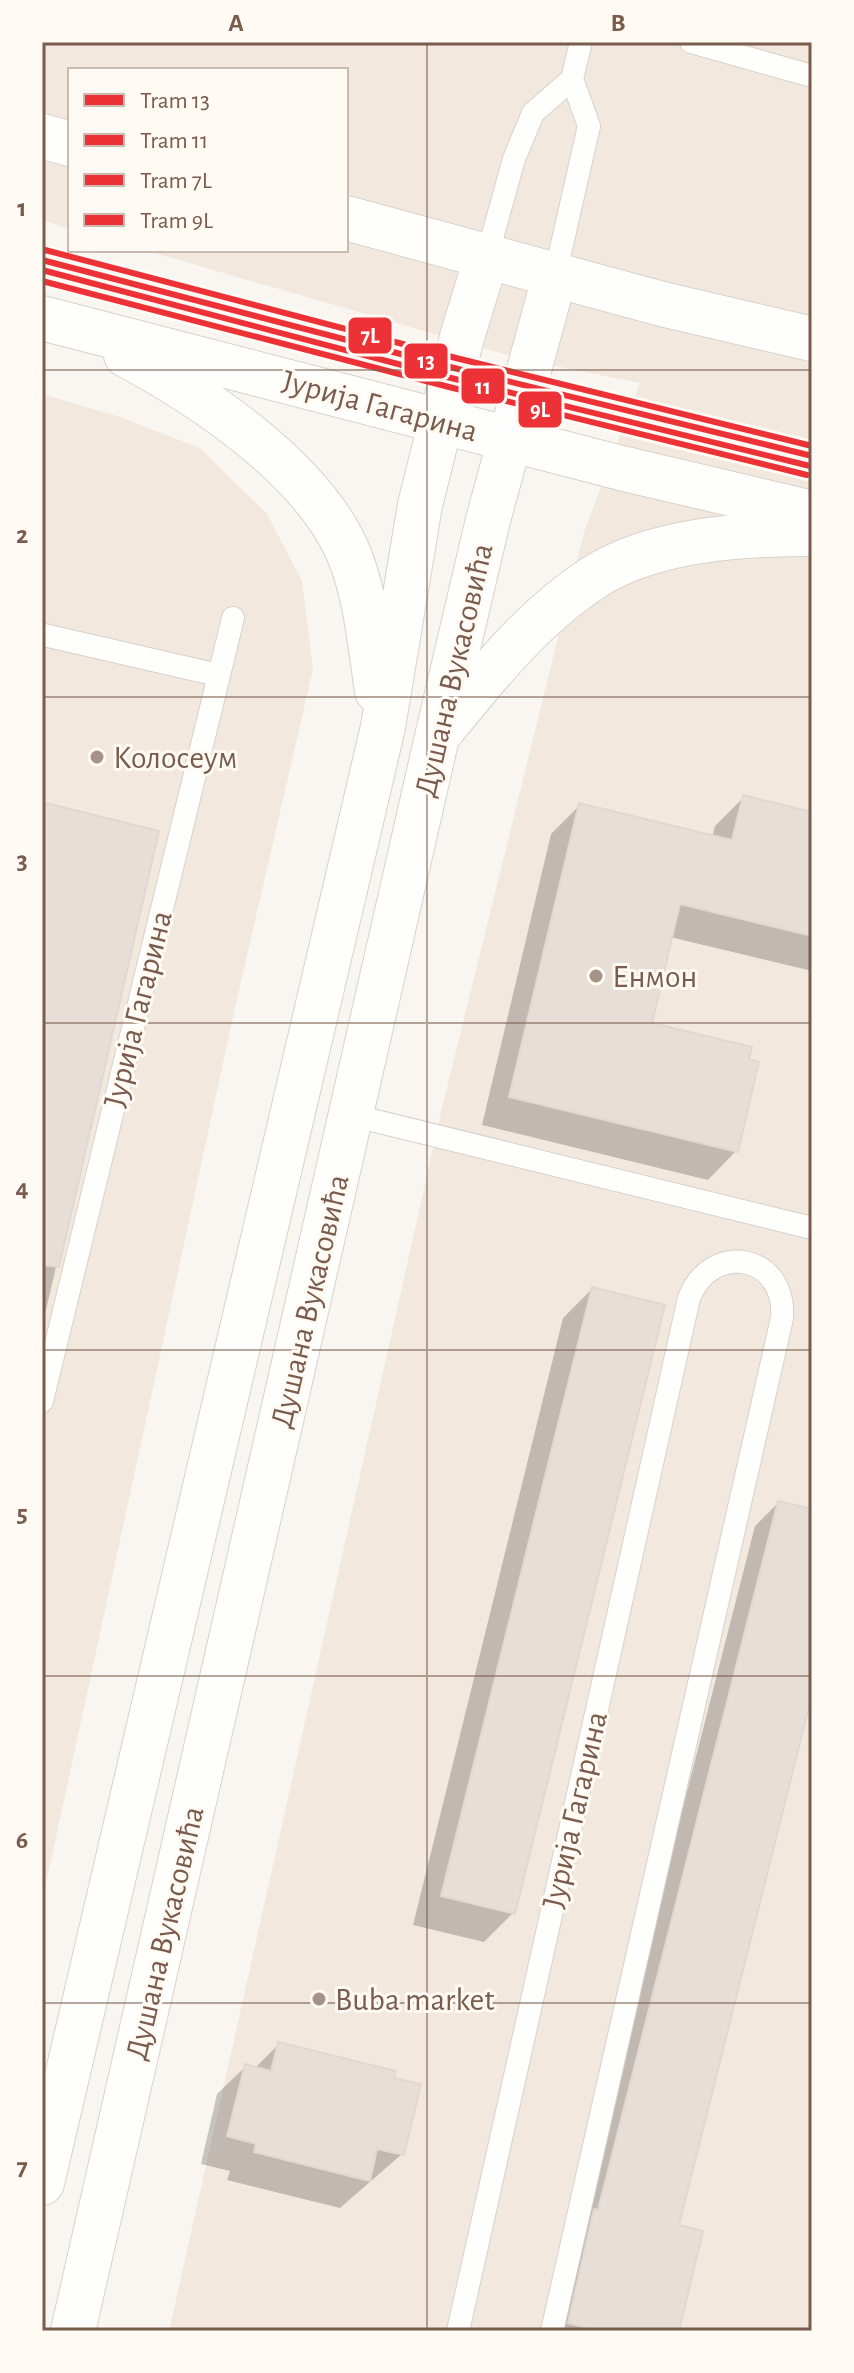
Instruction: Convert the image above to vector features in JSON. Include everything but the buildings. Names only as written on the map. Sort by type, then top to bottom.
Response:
[{"type":"street","points":[[42,136],[68,143]]},
{"type":"street","points":[[348,219],[662,304],[812,339]]},
{"type":"street","name":"Душана Вукасовића","points":[[42,2183],[383,727],[420,505],[440,421],[487,256]]},
{"type":"street","name":"Душана Вукасовића","points":[[73,2331],[437,737],[555,275]]},
{"type":"street","points":[[54,321],[166,377],[231,419],[291,475],[320,509],[348,552],[364,613],[383,727]]},
{"type":"street","name":"Јурија Гагарина","points":[[54,321],[812,513]]},
{"type":"street","points":[[437,737],[527,632],[594,577],[633,559],[683,546],[812,534]]},
{"type":"lane","points":[[555,275],[589,126],[572,79],[581,42]]},
{"type":"lane","points":[[691,42],[812,76]]},
{"type":"lane","points":[[487,256],[514,159],[533,113],[572,79]]},
{"type":"lane","name":"Јурија Гагарина","points":[[42,1401],[233,618]]},
{"type":"lane","points":[[44,635],[218,675]]},
{"type":"lane","points":[[351,1115],[812,1228]]},
{"type":"lane","name":"Јурија Гагарина","points":[[458,2331],[692,1290],[710,1268],[724,1262],[753,1264],[775,1282],[783,1309],[552,2331]]},
{"type":"shaded area","points":[[42,42],[812,42],[812,2331],[169,2331],[442,1108],[584,532],[640,383],[521,359],[151,252],[348,252],[348,68],[68,68],[68,228],[42,220]]},
{"type":"shaded area","points":[[42,394],[120,417],[200,448],[267,514],[302,581],[313,669],[236,1003],[42,1902]]},
{"type":"tram line","name":"7L","points":[[45,250],[456,358],[812,446]]},
{"type":"tram line","name":"13","points":[[42,260],[454,368],[812,456]]},
{"type":"tram line","name":"11","points":[[42,270],[451,378],[810,466]]},
{"type":"tram line","name":"9L","points":[[42,281],[449,387],[807,475]]},
{"type":"place","name":"Колосеум","points":[[97,757]]},
{"type":"place","name":"Енмон","points":[[596,976]]},
{"type":"place","name":"Buba market","points":[[319,1999]]}]
